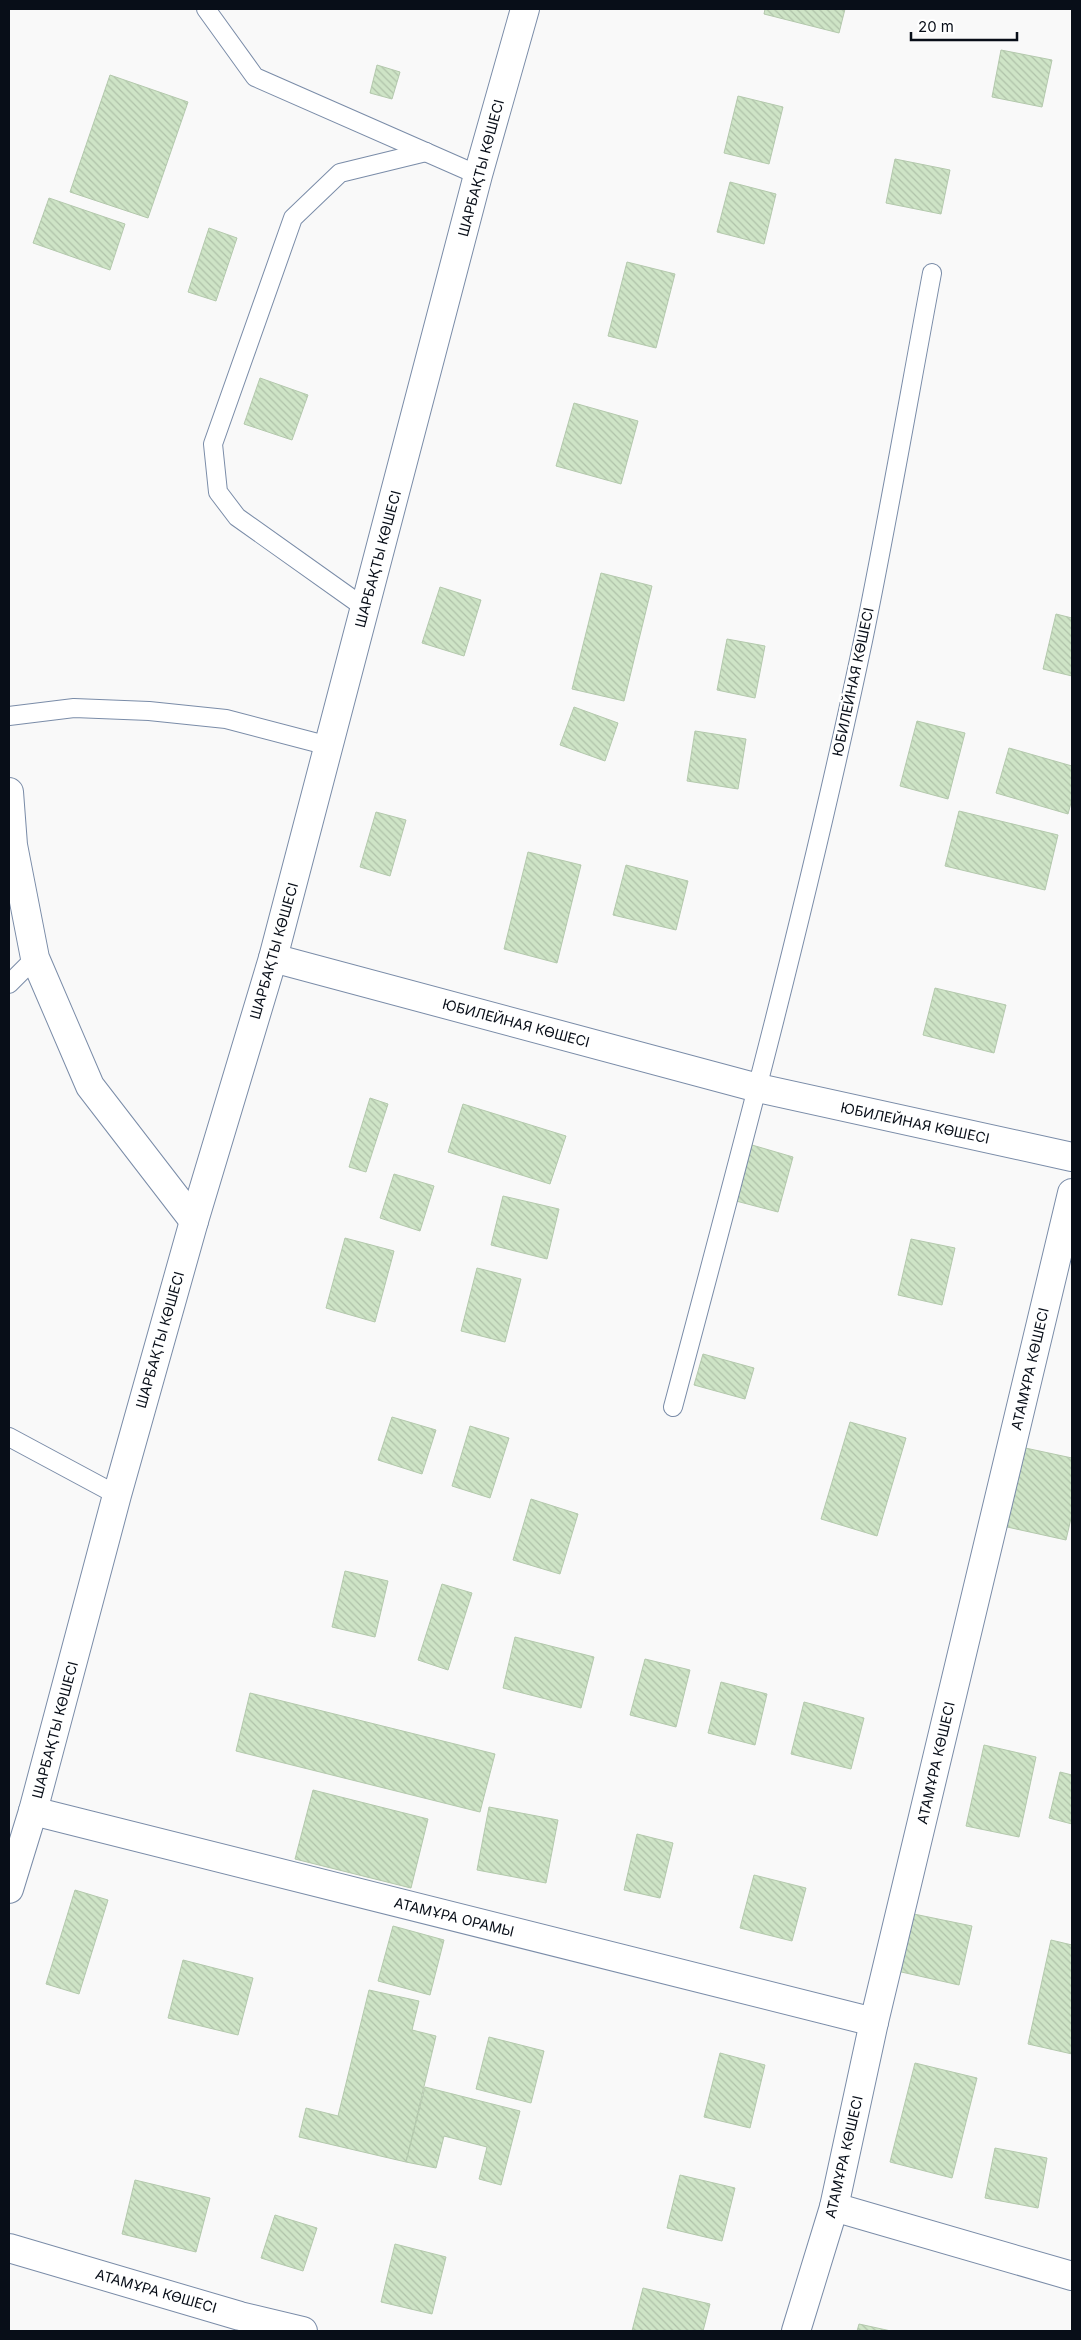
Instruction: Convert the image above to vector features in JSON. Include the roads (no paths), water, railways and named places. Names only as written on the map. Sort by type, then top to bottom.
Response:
[{"type":"street","name":"ШАРБАҚТЫ КӨШЕСІ","points":[[9,1889],[33,1811],[117,1495],[194,1221],[273,958],[478,175],[525,9]]},
{"type":"street","points":[[9,792],[13,845],[35,958],[90,1086],[194,1221]]},
{"type":"street","name":"ЮБИЛЕЙНАЯ КӨШЕСІ","points":[[273,958],[758,1088],[1072,1157]]},
{"type":"street","name":"АТАМҰРА КӨШЕСІ","points":[[796,2331],[834,2207],[874,2022],[1072,1193]]},
{"type":"street","name":"АТАМҰРА ОРАМЫ","points":[[33,1811],[874,2022]]},
{"type":"street","points":[[834,2207],[1072,2276]]},
{"type":"street","name":"АТАМҰРА КӨШЕСІ","points":[[9,2248],[238,2323],[303,2331]]},
{"type":"lane","points":[[206,9],[255,77],[478,175]]},
{"type":"lane","points":[[365,608],[237,517],[218,492],[214,444],[293,218],[340,173],[426,152]]},
{"type":"lane","name":"ЮБИЛЕЙНАЯ КӨШЕСІ","points":[[673,1406],[758,1088],[819,836],[863,640],[932,273]]},
{"type":"lane","points":[[9,716],[74,708],[159,712],[226,719],[329,746]]},
{"type":"lane","points":[[9,984],[35,958]]},
{"type":"lane","points":[[9,1437],[117,1495]]}]
